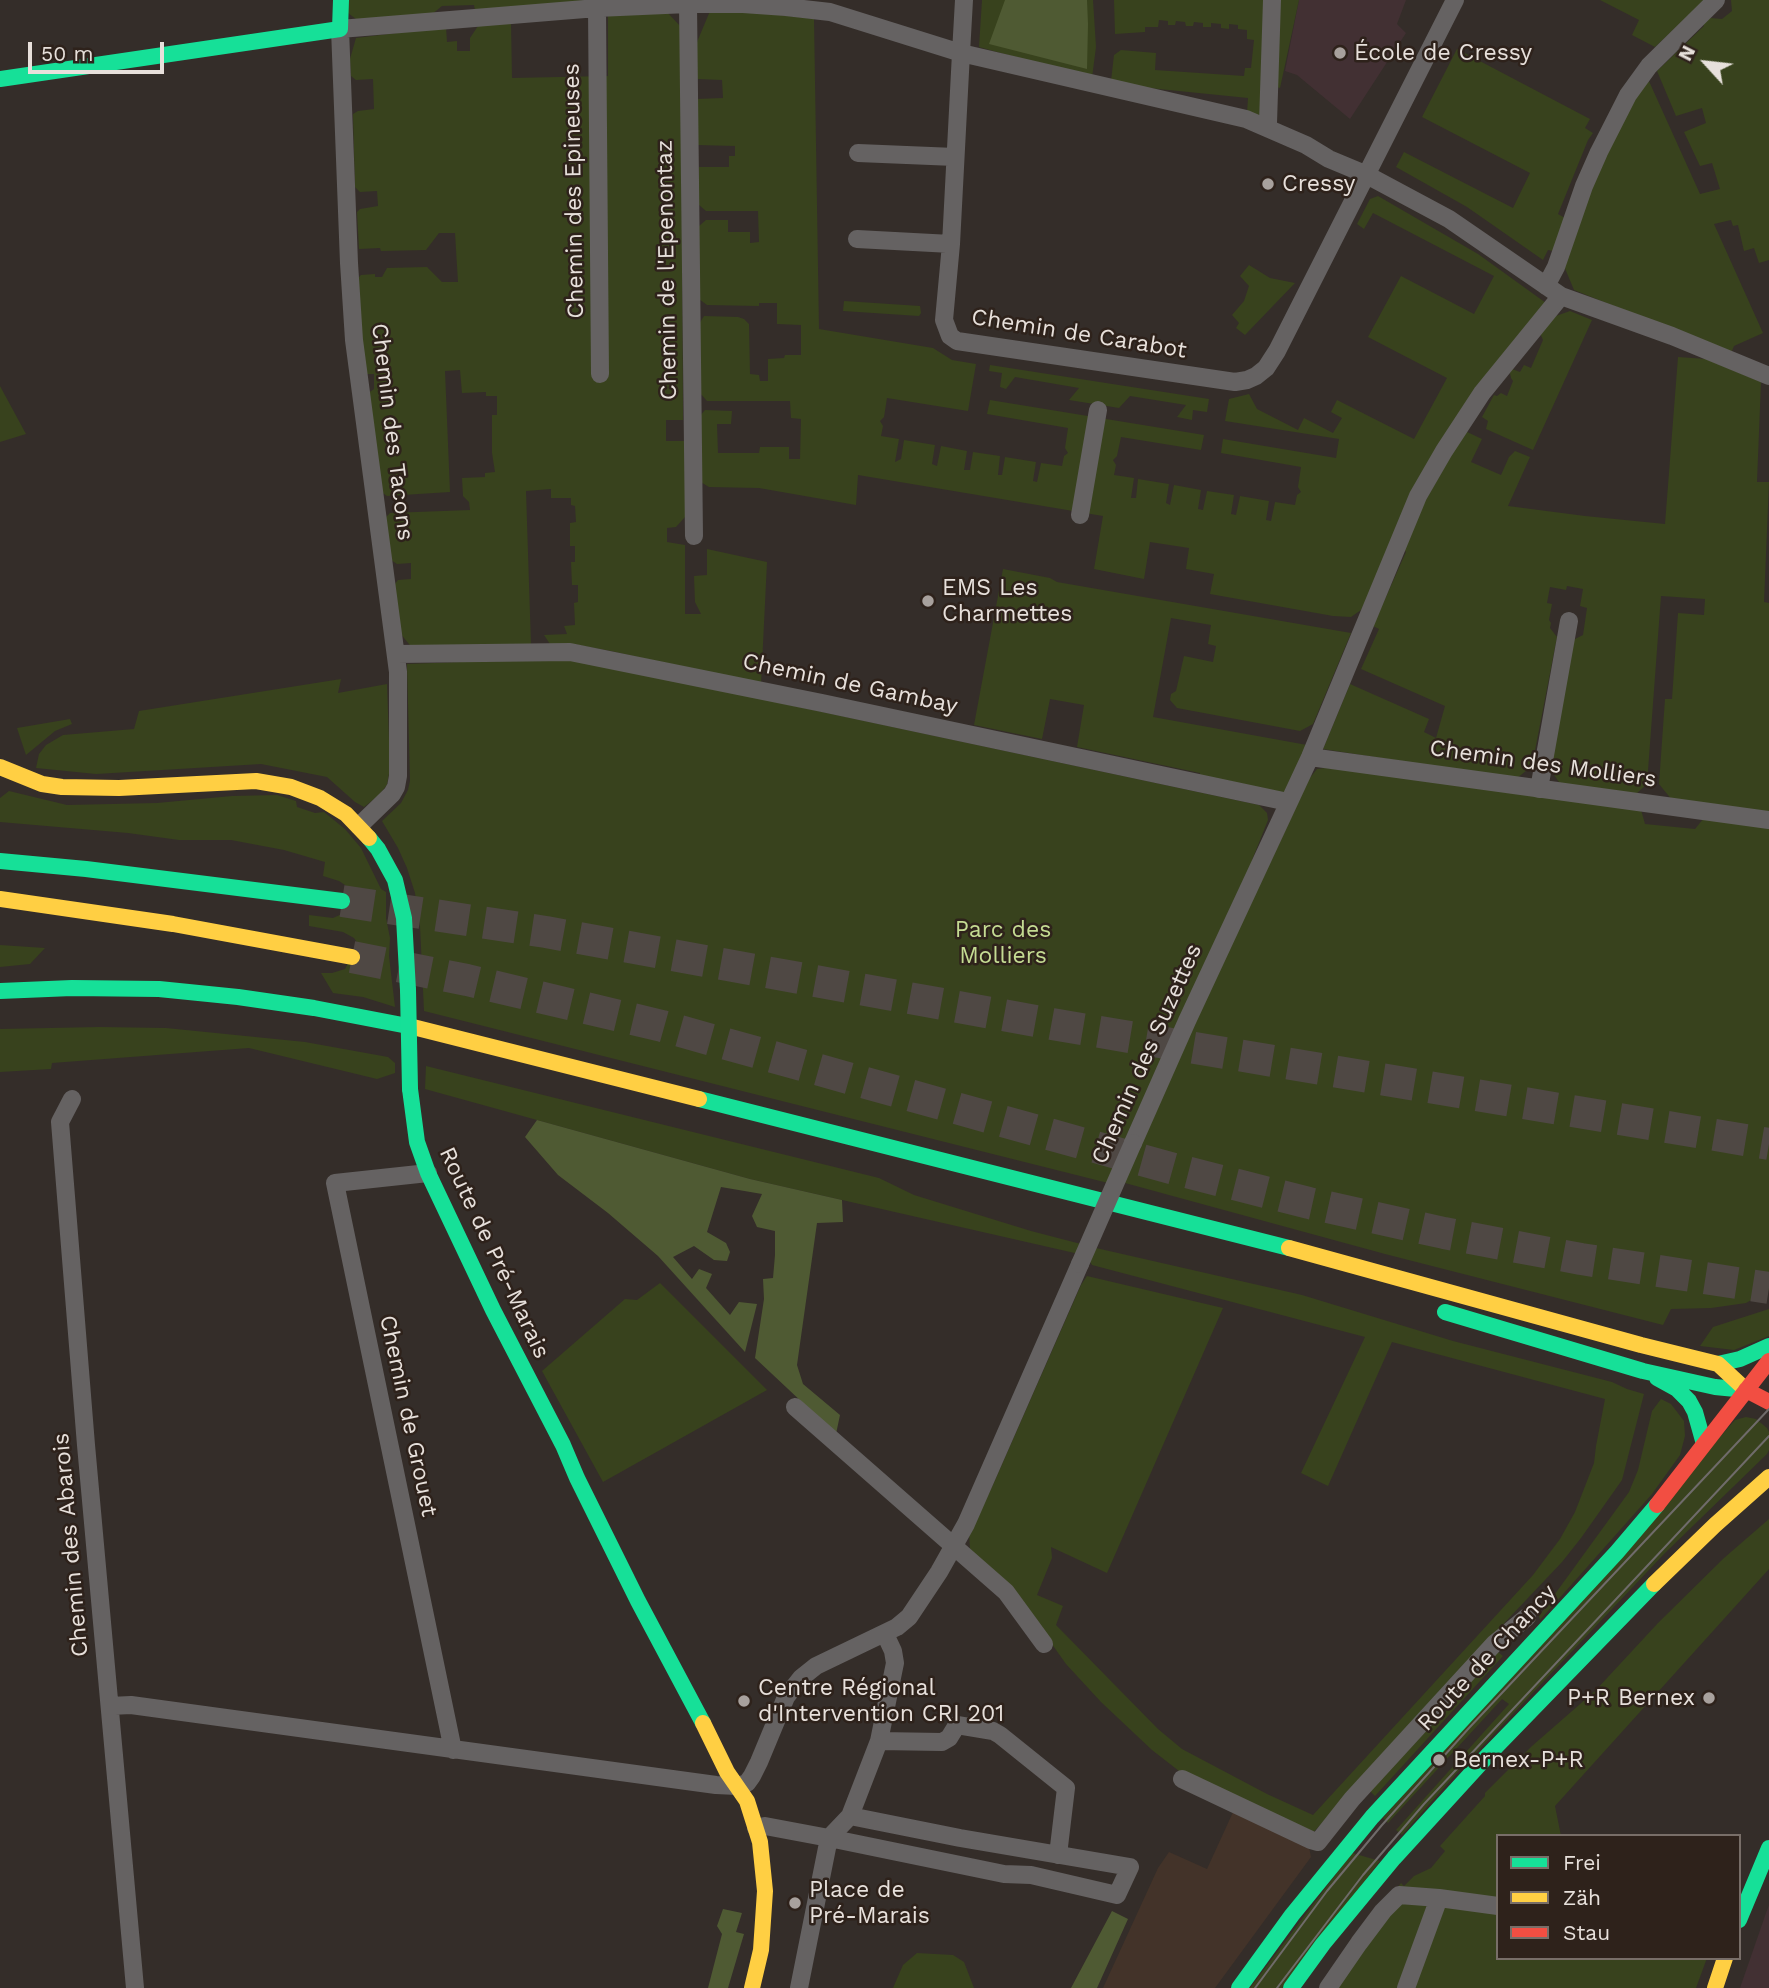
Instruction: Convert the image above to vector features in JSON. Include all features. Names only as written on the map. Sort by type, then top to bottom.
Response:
[{"type":"main road","points":[[0,79],[340,29],[341,0]]},
{"type":"main road","name":"Route de Pré-Marais","points":[[0,767],[20,777],[62,787],[118,788],[256,781],[278,784],[320,798],[346,814],[378,849],[395,880],[404,918],[410,1089],[417,1142],[428,1173],[493,1310],[563,1445],[576,1478],[727,1772],[747,1801],[764,1866],[765,1911],[761,1950],[752,1988]]},
{"type":"main road","points":[[0,861],[342,901]]},
{"type":"main road","points":[[0,899],[173,924],[352,957]]},
{"type":"main road","points":[[0,991],[159,989],[314,1008],[428,1030],[1277,1244],[1718,1364],[1740,1359],[1769,1346]]},
{"type":"main road","points":[[390,1041],[430,1050]]},
{"type":"main road","points":[[1089,1215],[1115,1222]]},
{"type":"main road","points":[[1428,1307],[1643,1371],[1715,1387],[1746,1390]]},
{"type":"main road","name":"Route de Chancy","points":[[1239,1988],[1292,1915],[1372,1817],[1617,1552],[1769,1361]]},
{"type":"main road","points":[[1718,1364],[1746,1390],[1769,1402]]},
{"type":"main road","points":[[1643,1371],[1673,1386],[1689,1401],[1704,1444]]},
{"type":"main road","points":[[1291,1988],[1323,1944],[1404,1845],[1519,1722],[1660,1578],[1769,1477]]},
{"type":"main road","points":[[1741,1915],[1769,1848]]},
{"type":"main road","points":[[1715,1988],[1724,1960]]},
{"type":"street","name":"Chemin de Carabot","points":[[964,0],[951,244],[944,320],[950,336],[957,341],[1234,382],[1247,380],[1266,368],[1277,351],[1366,174]]},
{"type":"street","points":[[1268,123],[1272,0]]},
{"type":"street","points":[[1366,174],[1455,0]]},
{"type":"street","points":[[1546,286],[1556,267],[1584,186],[1628,95],[1656,59],[1716,0]]},
{"type":"street","points":[[340,29],[597,8],[688,4],[786,6],[830,12],[961,53],[1246,119],[1366,174],[1449,219],[1561,296],[1672,336],[1769,376]]},
{"type":"street","name":"Chemin de l'Epenontaz","points":[[688,4],[694,536]]},
{"type":"street","name":"Chemin des Epineuses","points":[[597,8],[600,374]]},
{"type":"street","name":"Chemin des Tacons","points":[[340,29],[354,340],[397,654],[396,787],[359,826]]},
{"type":"street","points":[[858,153],[955,157]]},
{"type":"street","points":[[857,239],[951,244]]},
{"type":"street","name":"Chemin des Suzettes","points":[[737,1786],[747,1783],[752,1776],[786,1697],[801,1678],[816,1666],[885,1634],[909,1617],[954,1548],[1187,1021],[1310,757],[1418,496],[1482,393],[1561,296]]},
{"type":"street","points":[[1080,515],[1098,410]]},
{"type":"street","points":[[1539,789],[1569,621]]},
{"type":"street","name":"Chemin de Gambay","points":[[397,654],[569,652],[1288,802]]},
{"type":"street","name":"Chemin des Molliers","points":[[1310,757],[1769,820]]},
{"type":"street","name":"Chemin des Abarois","points":[[72,1099],[60,1122],[135,1988]]},
{"type":"street","name":"Chemin de Grouet","points":[[428,1173],[335,1183],[453,1750]]},
{"type":"street","points":[[795,1407],[1006,1592],[1044,1644]]},
{"type":"street","points":[[1182,1779],[1318,1842],[1352,1800],[1494,1644],[1527,1617]]},
{"type":"street","points":[[799,1988],[829,1838],[850,1815],[879,1741],[895,1663],[885,1634]]},
{"type":"street","points":[[110,1706],[131,1705],[737,1786]]},
{"type":"street","points":[[879,1741],[942,1742],[949,1738],[957,1725],[993,1731],[1000,1735],[1066,1788],[1058,1855]]},
{"type":"street","points":[[756,1828],[765,1826],[1004,1874],[1031,1875],[1117,1895],[1130,1867],[960,1838],[850,1815]]},
{"type":"street","points":[[1328,1988],[1383,1911],[1399,1895],[1496,1906]]},
{"type":"street","points":[[1406,1988],[1439,1898]]},
{"type":"shaded area","name":"École de Cressy","points":[[1299,0],[1406,0],[1397,24],[1406,33],[1350,119],[1297,75],[1285,71]]},
{"type":"shaded area","points":[[1234,1810],[1309,1847],[1311,1857],[1215,1988],[1103,1988],[1158,1868],[1169,1852],[1207,1869]]},
{"type":"shaded area","points":[[1769,1905],[1769,1988],[1740,1988],[1766,1913]]},
{"type":"green space","points":[[348,0],[649,0],[475,11],[474,5],[442,6],[431,15],[360,22],[348,13]]},
{"type":"green space","points":[[982,0],[1093,0],[1096,47],[1092,78],[979,47]]},
{"type":"green space","points":[[1005,0],[1087,0],[1087,69],[989,44]]},
{"type":"green space","points":[[1114,0],[1299,0],[1280,88],[1270,85],[1268,121],[1247,113],[1248,98],[1149,88],[1111,81],[1114,55],[1121,50],[1156,53],[1155,70],[1244,76],[1245,68],[1251,68],[1254,40],[1247,39],[1247,30],[1238,29],[1238,25],[1229,24],[1229,29],[1221,28],[1221,24],[1211,23],[1211,27],[1203,27],[1203,23],[1194,22],[1193,26],[1186,26],[1185,22],[1176,21],[1175,25],[1168,25],[1168,21],[1159,20],[1158,27],[1145,27],[1145,32],[1115,34]]},
{"type":"green space","points":[[1600,0],[1705,0],[1655,47],[1632,35],[1639,20]]},
{"type":"green space","points":[[1731,0],[1769,0],[1769,260],[1759,263],[1754,248],[1744,251],[1738,225],[1733,226],[1731,220],[1714,224],[1763,333],[1734,346],[1731,353],[1574,290],[1564,266],[1597,169],[1619,124],[1648,79],[1700,194],[1720,189],[1712,163],[1700,166],[1684,132],[1706,123],[1702,108],[1676,116],[1657,71],[1704,26],[1702,22],[1710,18],[1722,19],[1732,11]]},
{"type":"green space","points":[[740,10],[814,19],[819,329],[933,348],[952,360],[976,364],[968,411],[887,398],[884,417],[880,421],[883,426],[881,436],[899,439],[895,462],[901,459],[904,440],[935,445],[932,464],[937,466],[941,446],[967,451],[964,470],[970,470],[973,452],[1000,456],[998,475],[1002,475],[1005,457],[1036,462],[1033,481],[1037,482],[1041,463],[1062,466],[1064,456],[1068,453],[1065,448],[1068,428],[987,414],[990,400],[1204,435],[1201,450],[1121,437],[1117,456],[1113,460],[1116,465],[1114,475],[1134,478],[1131,498],[1136,498],[1138,479],[1169,484],[1166,503],[1170,505],[1174,485],[1201,490],[1198,509],[1203,510],[1207,491],[1234,495],[1231,514],[1236,515],[1240,496],[1269,501],[1266,520],[1271,521],[1275,502],[1295,505],[1297,495],[1301,492],[1298,487],[1301,467],[1221,453],[1223,439],[1336,458],[1339,439],[1225,421],[1229,399],[1249,394],[1257,409],[1298,430],[1304,418],[1333,433],[1342,418],[1331,412],[1337,400],[1414,439],[1447,378],[1368,337],[1401,276],[1474,314],[1494,276],[1373,213],[1364,229],[1357,224],[1370,199],[1378,196],[1478,254],[1546,303],[1474,393],[1361,610],[1351,617],[1333,616],[1210,594],[1214,574],[1186,569],[1189,548],[1150,542],[1144,579],[1094,569],[1103,516],[858,475],[856,505],[759,488],[709,487],[699,481],[699,417],[705,410],[732,411],[731,424],[717,424],[718,453],[759,453],[760,447],[789,447],[789,459],[800,459],[801,419],[791,418],[790,401],[707,401],[700,393],[699,324],[704,316],[738,317],[749,324],[750,374],[759,375],[760,381],[768,381],[768,359],[801,355],[801,325],[777,324],[777,303],[759,303],[759,306],[707,305],[699,299],[699,226],[706,220],[728,220],[728,232],[750,232],[750,243],[759,242],[758,211],[706,211],[699,205],[699,167],[729,167],[729,156],[735,156],[735,146],[697,145],[697,99],[723,98],[722,80],[697,79],[697,42],[710,11]]},
{"type":"green space","points":[[667,12],[681,27],[683,420],[666,420],[666,441],[685,441],[685,517],[676,527],[667,528],[667,542],[685,545],[685,614],[701,614],[695,602],[694,576],[707,575],[707,549],[767,562],[761,685],[611,651],[572,644],[550,644],[544,635],[567,634],[564,626],[575,625],[574,603],[578,602],[578,585],[572,585],[571,562],[575,562],[575,546],[570,546],[570,523],[576,522],[575,506],[571,505],[571,498],[551,498],[551,489],[526,491],[531,645],[413,649],[400,633],[394,585],[398,580],[411,579],[411,563],[397,564],[391,560],[384,519],[390,513],[470,510],[469,502],[463,496],[462,478],[485,477],[485,473],[495,472],[492,415],[497,415],[497,396],[486,396],[486,392],[462,393],[460,370],[445,371],[450,492],[387,496],[380,491],[367,394],[374,389],[374,374],[362,374],[356,280],[361,275],[375,274],[375,277],[382,277],[387,268],[427,267],[442,282],[458,282],[455,233],[439,233],[426,250],[359,249],[357,212],[378,206],[377,191],[360,192],[355,187],[353,114],[374,109],[373,79],[356,80],[351,76],[350,59],[356,38],[446,27],[447,42],[457,41],[457,51],[470,51],[470,38],[480,23],[511,22],[512,78],[608,76],[608,15]]},
{"type":"green space","points":[[1457,49],[1590,119],[1585,128],[1593,133],[1558,214],[1565,218],[1553,251],[1548,250],[1543,260],[1467,207],[1396,167],[1404,152],[1513,208],[1530,173],[1422,117]]},
{"type":"green space","points":[[1249,265],[1270,278],[1295,283],[1245,335],[1236,328],[1239,323],[1232,315],[1244,301],[1249,286],[1240,276]]},
{"type":"green space","points":[[844,301],[920,306],[921,313],[919,316],[843,311]]},
{"type":"green space","points":[[1570,311],[1592,320],[1533,450],[1486,429],[1488,421],[1482,417],[1494,395],[1501,393],[1507,396],[1513,381],[1510,373],[1512,369],[1520,372],[1524,365],[1531,368],[1543,340],[1540,333],[1553,317]]},
{"type":"green space","points":[[1678,357],[1706,359],[1761,382],[1757,482],[1769,482],[1764,602],[1769,603],[1769,814],[1672,800],[1659,784],[1665,699],[1672,699],[1678,613],[1704,615],[1705,599],[1661,596],[1647,784],[1635,795],[1561,785],[1550,769],[1573,640],[1583,635],[1587,608],[1580,606],[1583,589],[1567,586],[1566,590],[1550,587],[1547,603],[1552,604],[1550,628],[1557,637],[1532,766],[1516,779],[1323,749],[1350,684],[1429,719],[1424,732],[1436,738],[1445,706],[1361,669],[1379,629],[1373,626],[1406,552],[1404,549],[1415,519],[1465,431],[1482,439],[1471,462],[1501,475],[1509,457],[1515,451],[1530,457],[1508,506],[1665,524]]},
{"type":"green space","points":[[990,365],[1209,399],[1207,412],[1193,410],[1192,420],[1177,417],[1186,405],[1130,396],[1119,408],[1069,400],[1079,388],[1015,377],[1006,389],[1000,387],[1002,373],[989,371]]},
{"type":"green space","points":[[0,386],[26,434],[0,442]]},
{"type":"green space","points":[[1003,569],[1050,578],[1057,582],[1351,633],[1313,724],[1300,731],[1177,708],[1170,700],[1171,694],[1176,691],[1184,656],[1213,662],[1216,646],[1208,644],[1211,625],[1171,618],[1153,717],[1307,745],[1285,794],[1200,777],[1200,773],[1077,747],[1084,705],[1050,699],[1042,739],[974,725]]},
{"type":"green space","name":"Parc des Molliers","points":[[569,658],[1259,805],[1267,813],[1268,820],[1252,860],[1270,863],[1309,779],[1317,769],[1325,768],[1361,769],[1641,810],[1645,824],[1695,829],[1704,818],[1769,827],[1769,1290],[1746,1303],[1711,1308],[1671,1309],[1663,1325],[1385,1254],[1125,1183],[1108,1183],[424,1011],[420,926],[415,893],[398,848],[382,821],[401,803],[410,781],[407,664]]},
{"type":"green space","points":[[341,679],[338,693],[387,684],[390,768],[387,785],[364,807],[327,777],[261,764],[96,774],[36,768],[39,754],[46,745],[63,735],[134,729],[139,711]]},
{"type":"green space","points":[[70,719],[72,724],[55,731],[26,755],[17,728]]},
{"type":"green space","points":[[9,791],[67,805],[157,803],[277,795],[296,801],[297,807],[315,813],[324,812],[345,829],[361,848],[381,889],[386,892],[395,1007],[363,997],[333,993],[321,973],[345,969],[358,944],[354,938],[343,932],[309,926],[309,915],[333,918],[342,914],[351,892],[339,881],[323,876],[325,862],[284,850],[231,840],[179,840],[0,822],[0,798]]},
{"type":"green space","points":[[0,945],[45,948],[30,964],[0,967]]},
{"type":"green space","points":[[166,1028],[305,1042],[388,1057],[395,1063],[395,1073],[377,1079],[249,1048],[52,1063],[51,1069],[0,1072],[0,1029]]},
{"type":"green space","points":[[426,1066],[879,1178],[914,1195],[1081,1244],[1079,1254],[750,1179],[425,1089]]},
{"type":"green space","points":[[537,1120],[750,1179],[842,1200],[843,1222],[817,1223],[797,1365],[803,1384],[840,1415],[836,1434],[755,1358],[764,1299],[763,1279],[773,1278],[775,1255],[775,1231],[757,1227],[752,1216],[762,1194],[721,1187],[707,1232],[726,1243],[730,1252],[727,1261],[714,1260],[694,1246],[673,1257],[692,1279],[699,1269],[712,1274],[706,1288],[730,1315],[739,1302],[757,1304],[745,1352],[658,1256],[558,1175],[525,1137]]},
{"type":"green space","points":[[1096,1248],[1302,1295],[1453,1341],[1612,1382],[1644,1394],[1622,1480],[1581,1538],[1310,1836],[1179,1771],[1152,1750],[1101,1702],[1066,1664],[1025,1606],[970,1549],[969,1532],[1087,1276],[1223,1308],[1107,1573],[1051,1547],[1052,1558],[1037,1595],[1063,1606],[1056,1625],[1158,1729],[1182,1749],[1313,1815],[1533,1575],[1560,1539],[1575,1512],[1594,1463],[1605,1399],[1392,1342],[1328,1486],[1301,1473],[1365,1337],[1092,1265],[1089,1260]]},
{"type":"green space","points":[[660,1283],[767,1390],[603,1482],[542,1371],[625,1299],[637,1300]]},
{"type":"green space","points":[[1769,1309],[1769,1336],[1734,1350],[1700,1346],[1713,1327]]},
{"type":"green space","points":[[1661,1399],[1671,1404],[1684,1421],[1685,1436],[1680,1455],[1652,1494],[1540,1620],[1539,1616],[1629,1492],[1638,1470],[1652,1411]]},
{"type":"green space","points":[[1746,1417],[1756,1419],[1767,1428],[1767,1454],[1664,1554],[1402,1835],[1396,1830],[1509,1704],[1502,1699],[1388,1823],[1383,1818],[1735,1420]]},
{"type":"green space","points":[[1769,1519],[1769,1569],[1555,1806],[1561,1834],[1496,1834],[1496,1960],[1706,1960],[1696,1988],[1319,1988],[1401,1883],[1404,1886],[1414,1876],[1431,1868],[1445,1851],[1440,1846],[1485,1793],[1532,1746],[1595,1691],[1658,1623],[1724,1558]]},
{"type":"green space","points":[[1498,1652],[1503,1656],[1375,1796],[1369,1790]]},
{"type":"green space","points":[[1352,1853],[1380,1861],[1282,1988],[1250,1988]]},
{"type":"green space","points":[[723,1909],[742,1913],[736,1932],[744,1934],[728,1988],[708,1988],[722,1934],[717,1926]]},
{"type":"green space","points":[[1112,1911],[1128,1919],[1097,1988],[1071,1988]]},
{"type":"green space","points":[[917,1953],[953,1955],[964,1962],[974,1988],[893,1988],[903,1965]]},
{"type":"tunnel","points":[[342,901],[546,932],[1052,1024],[1769,1144]]},
{"type":"tunnel","points":[[352,957],[467,980],[662,1026],[1174,1169],[1309,1203],[1444,1233],[1581,1259],[1769,1288]]},
{"type":"tram line","points":[[1255,1988],[1327,1891],[1382,1825],[1469,1728],[1769,1409]]},
{"type":"tram line","points":[[1277,1988],[1363,1875],[1424,1804],[1769,1436]]},
{"type":"traffic: fast","points":[[0,79],[340,29],[341,0]]},
{"type":"traffic: fast","points":[[369,838],[395,880],[404,918],[408,990]]},
{"type":"traffic: fast","points":[[0,861],[342,901]]},
{"type":"traffic: fast","points":[[0,991],[159,989],[314,1008],[413,1027]]},
{"type":"traffic: fast","points":[[408,990],[410,1089]]},
{"type":"traffic: fast","points":[[410,1089],[417,1142],[428,1173],[638,1601],[703,1723]]},
{"type":"traffic: fast","points":[[699,1099],[1289,1248]]},
{"type":"traffic: fast","points":[[1445,1312],[1643,1371],[1715,1387],[1746,1390]]},
{"type":"traffic: fast","points":[[1718,1364],[1740,1359],[1769,1346]]},
{"type":"traffic: fast","points":[[1657,1378],[1677,1389],[1689,1401],[1704,1444]]},
{"type":"traffic: fast","points":[[1239,1988],[1292,1915],[1372,1817],[1617,1552],[1657,1505]]},
{"type":"traffic: fast","points":[[1291,1988],[1323,1944],[1394,1858],[1489,1754],[1654,1584]]},
{"type":"traffic: fast","points":[[1741,1915],[1769,1848]]},
{"type":"traffic: slow","points":[[0,767],[42,784],[62,787],[119,788],[256,781],[291,787],[320,798],[346,814],[369,838]]},
{"type":"traffic: slow","points":[[0,899],[173,924],[352,957]]},
{"type":"traffic: slow","points":[[413,1027],[699,1099]]},
{"type":"traffic: slow","points":[[1289,1248],[1718,1364],[1746,1390]]},
{"type":"traffic: slow","points":[[1654,1584],[1769,1477]]},
{"type":"traffic: slow","points":[[703,1723],[727,1772],[747,1801],[760,1842],[765,1891],[761,1950],[752,1988]]},
{"type":"traffic: slow","points":[[1715,1988],[1724,1960]]},
{"type":"traffic: jam","points":[[1657,1505],[1769,1361]]},
{"type":"traffic: jam","points":[[1746,1390],[1769,1402]]},
{"type":"place","name":"École de Cressy","points":[[1340,53]]},
{"type":"place","name":"Cressy","points":[[1268,184]]},
{"type":"place","name":"EMS Les Charmettes","points":[[928,601]]},
{"type":"place","name":"P+R Bernex","points":[[1709,1698]]},
{"type":"place","name":"Centre Régional d'Intervention CRI 201","points":[[744,1701]]},
{"type":"place","name":"Bernex-P+R","points":[[1439,1760]]},
{"type":"place","name":"Place de Pré-Marais","points":[[795,1903]]}]
